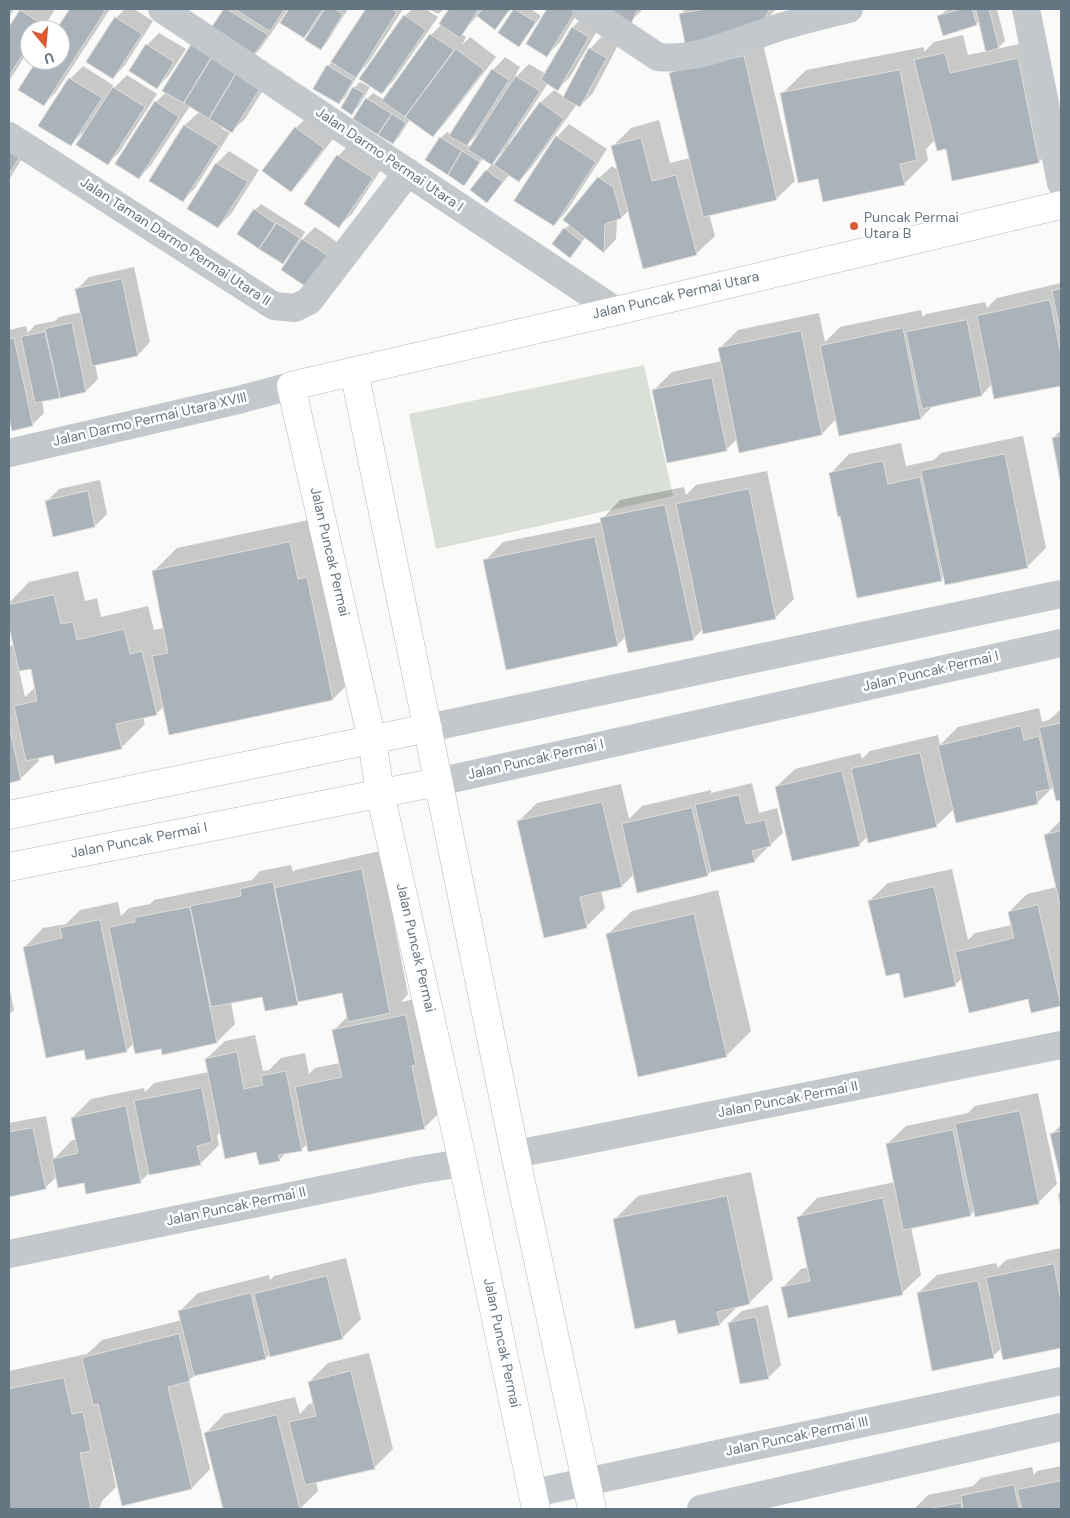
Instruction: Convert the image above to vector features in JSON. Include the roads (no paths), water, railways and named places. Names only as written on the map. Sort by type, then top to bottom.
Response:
[{"type":"street","points":[[586,9],[658,57],[672,58],[697,55],[796,15],[849,9]]},
{"type":"street","points":[[1026,9],[1061,183]]},
{"type":"street","name":"Jalan Darmo Permai Utara I","points":[[168,10],[616,311]]},
{"type":"street","name":"Jalan Taman Darmo Permai Utara II","points":[[9,136],[274,306],[294,308],[309,301],[408,172]]},
{"type":"street","name":"Jalan Puncak Permai Utara","points":[[291,386],[1061,205]]},
{"type":"street","points":[[354,371],[515,1154],[592,1509]]},
{"type":"street","name":"Jalan Darmo Permai Utara XVIII","points":[[9,453],[291,386]]},
{"type":"street","name":"Jalan Puncak Permai","points":[[291,386],[372,740],[380,793],[463,1163],[535,1501]]},
{"type":"street","points":[[9,814],[372,740],[1061,594]]},
{"type":"street","name":"Jalan Puncak Permai I","points":[[9,867],[438,782],[1061,643]]},
{"type":"street","name":"Jalan Puncak Permai II","points":[[515,1154],[1061,1045]]},
{"type":"street","name":"Jalan Puncak Permai II","points":[[9,1254],[418,1170],[463,1163]]},
{"type":"street","name":"Jalan Puncak Permai III","points":[[535,1501],[586,1481],[1061,1382]]},
{"type":"street","points":[[701,1509],[1061,1427]]},
{"type":"place","name":"Puncak Permai Utara B","points":[[854,226]]}]
